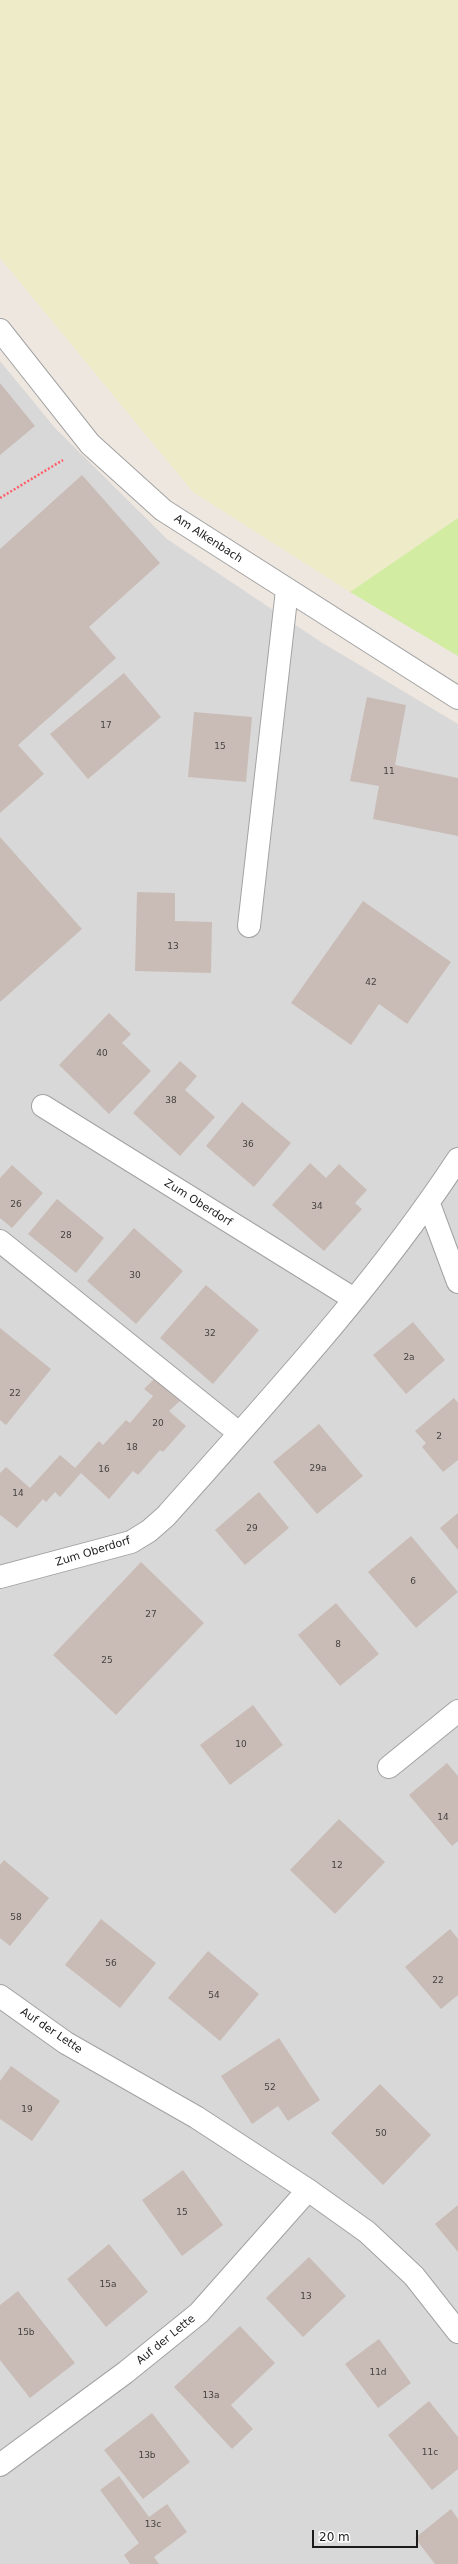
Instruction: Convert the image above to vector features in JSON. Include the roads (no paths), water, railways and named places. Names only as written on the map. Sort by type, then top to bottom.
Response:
[{"type":"street","name":"Am Alkenbach","points":[[0,330],[90,444],[162,510],[458,698]]},
{"type":"street","points":[[249,926],[287,590]]},
{"type":"street","name":"Zum Oberdorf","points":[[43,1106],[354,1299]]},
{"type":"street","name":"Zum Oberdorf","points":[[0,1578],[112,1549],[131,1542],[149,1531],[166,1516],[240,1433],[354,1299],[428,1204],[458,1159]]},
{"type":"street","points":[[428,1204],[458,1282]]},
{"type":"street","points":[[0,1241],[240,1433]]},
{"type":"street","points":[[389,1767],[458,1711]]},
{"type":"street","name":"Auf der Lette","points":[[0,1996],[66,2043],[196,2117],[308,2190],[367,2232],[414,2276],[458,2332]]},
{"type":"street","name":"Auf der Lette","points":[[0,2466],[126,2372],[199,2313],[308,2190]]}]
